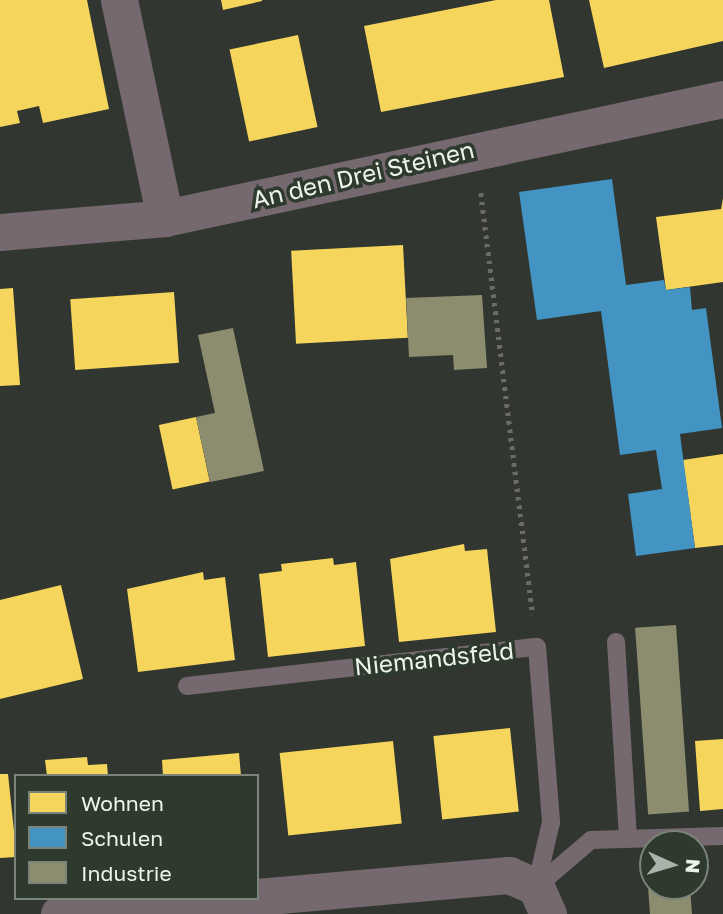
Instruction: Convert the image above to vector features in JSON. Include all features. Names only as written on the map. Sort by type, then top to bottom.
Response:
[{"type":"street","points":[[119,0],[165,218]]},
{"type":"street","name":"An den Drei Steinen","points":[[0,232],[165,218],[475,149],[723,99]]},
{"type":"street","points":[[259,897],[509,875],[542,900]]},
{"type":"street","points":[[59,914],[218,900]]},
{"type":"lane","points":[[616,642],[628,839]]},
{"type":"lane","name":"Niemandsfeld","points":[[187,686],[537,647],[551,822],[542,900]]},
{"type":"lane","points":[[542,900],[591,840],[723,836]]},
{"type":"path","points":[[475,149],[537,647]]},
{"type":"building: Wohnen","points":[[0,0],[87,0],[109,109],[43,123],[39,106],[17,111],[20,123],[0,127]]},
{"type":"building: Wohnen","points":[[221,0],[262,0],[262,1],[223,10]]},
{"type":"building: Wohnen","points":[[496,0],[549,0],[564,77],[381,112],[364,26]]},
{"type":"building: Wohnen","points":[[589,0],[723,0],[723,41],[604,68]]},
{"type":"building: Wohnen","points":[[298,35],[318,127],[249,141],[230,50]]},
{"type":"building: Wohnen","points":[[723,198],[723,282],[666,290],[656,217],[721,209]]},
{"type":"building: Wohnen","points":[[403,245],[408,338],[296,344],[291,251]]},
{"type":"building: Wohnen","points":[[13,288],[20,385],[0,386],[0,289]]},
{"type":"building: Wohnen","points":[[174,292],[179,363],[75,370],[70,299]]},
{"type":"building: Wohnen","points":[[196,417],[210,482],[173,489],[159,425]]},
{"type":"building: Wohnen","points":[[723,454],[723,545],[695,548],[683,460]]},
{"type":"building: Wohnen","points":[[464,544],[465,551],[487,549],[496,632],[399,642],[390,559]]},
{"type":"building: Wohnen","points":[[333,558],[334,565],[356,562],[365,646],[268,657],[259,574],[282,571],[281,564]]},
{"type":"building: Wohnen","points":[[203,572],[204,580],[225,577],[235,660],[138,672],[127,589]]},
{"type":"building: Wohnen","points":[[61,585],[83,679],[0,699],[0,600]]},
{"type":"building: Wohnen","points":[[510,728],[519,812],[442,820],[433,736]]},
{"type":"building: Wohnen","points":[[723,739],[723,809],[700,811],[695,741]]},
{"type":"building: Wohnen","points":[[393,741],[402,824],[288,835],[280,753]]},
{"type":"building: Wohnen","points":[[239,753],[241,774],[163,774],[162,760]]},
{"type":"building: Wohnen","points":[[87,757],[88,765],[107,764],[108,774],[47,774],[45,760]]},
{"type":"building: Wohnen","points":[[0,774],[8,774],[14,857],[0,858]]},
{"type":"building: Schulen","points":[[612,179],[626,285],[664,280],[666,290],[690,287],[692,310],[706,308],[722,428],[680,434],[695,548],[636,556],[628,494],[662,489],[656,450],[620,455],[601,311],[537,320],[519,192]]},
{"type":"building: Industrie","points":[[482,295],[487,368],[454,370],[453,355],[409,357],[406,298]]},
{"type":"building: Industrie","points":[[233,328],[264,471],[210,482],[196,417],[215,413],[198,335]]},
{"type":"building: Industrie","points":[[676,625],[689,812],[648,814],[635,628]]},
{"type":"building: Industrie","points":[[649,900],[691,900],[692,914],[650,914]]}]
